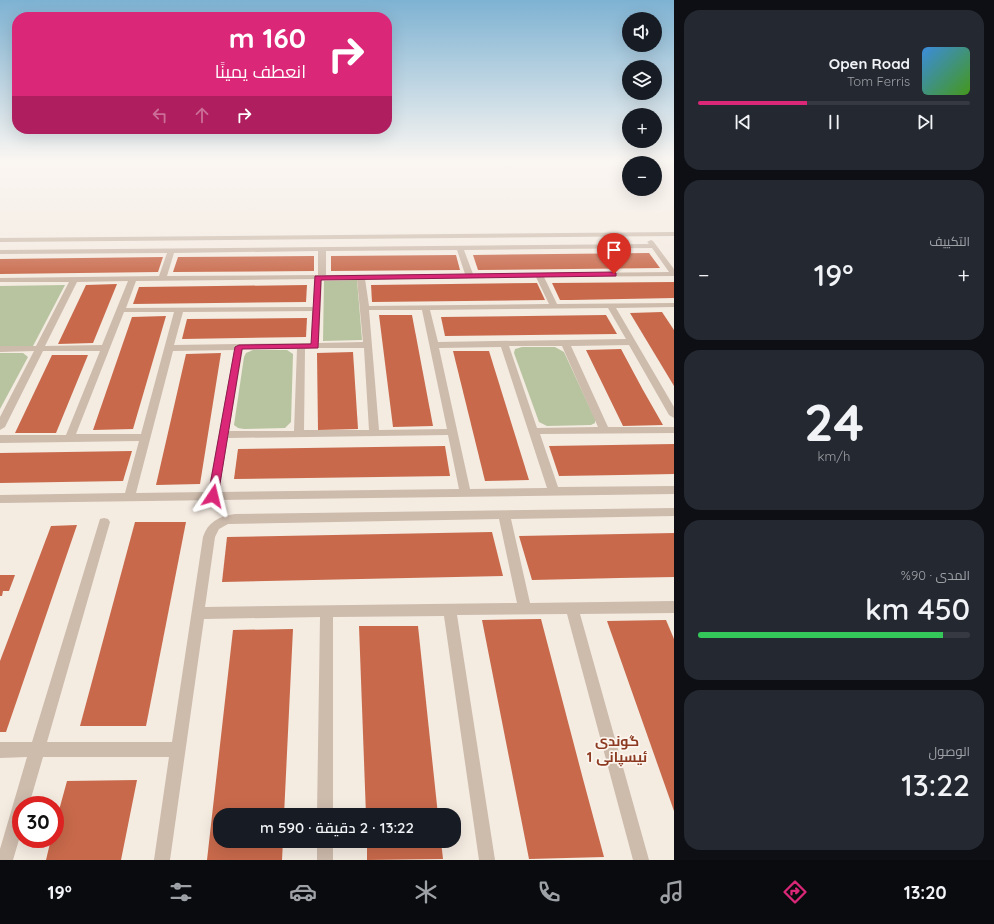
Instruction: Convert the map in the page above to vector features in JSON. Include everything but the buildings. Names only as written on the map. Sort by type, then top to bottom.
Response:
[{"type":"street","points":[[0,240],[517,232],[674,228]]},
{"type":"street","points":[[0,234],[517,232],[674,234]]},
{"type":"street","points":[[645,234],[674,274]]},
{"type":"street","points":[[0,252],[654,246]]},
{"type":"street","points":[[460,248],[470,276]]},
{"type":"street","points":[[315,346],[322,249]]},
{"type":"street","points":[[162,279],[171,251]]},
{"type":"street","points":[[0,280],[674,274]]},
{"type":"street","points":[[538,275],[554,306]]},
{"type":"street","points":[[361,277],[365,308],[374,433]]},
{"type":"street","points":[[70,438],[133,279]]},
{"type":"street","points":[[0,427],[74,280]]},
{"type":"street","points":[[365,308],[554,306],[673,307]]},
{"type":"street","points":[[611,306],[674,415]]},
{"type":"street","points":[[426,308],[465,492]]},
{"type":"street","points":[[120,310],[317,310]]},
{"type":"street","points":[[129,497],[179,310]]},
{"type":"street","points":[[565,342],[605,430]]},
{"type":"street","points":[[434,345],[631,342]]},
{"type":"street","points":[[504,344],[554,492]]},
{"type":"street","points":[[168,348],[367,345]]},
{"type":"street","points":[[299,434],[301,346]]},
{"type":"street","points":[[213,496],[239,347]]},
{"type":"street","points":[[0,349],[106,348]]},
{"type":"street","points":[[534,431],[674,430]]},
{"type":"street","points":[[223,435],[453,432]]},
{"type":"street","points":[[0,439],[145,437]]},
{"type":"street","points":[[0,499],[674,490]]},
{"type":"street","points":[[162,860],[210,533],[215,525],[225,520],[235,518],[674,512]]},
{"type":"street","points":[[504,515],[525,609]]},
{"type":"street","points":[[24,796],[104,522]]},
{"type":"street","points":[[199,613],[674,607]]},
{"type":"street","points":[[572,609],[641,860]]},
{"type":"street","points":[[450,610],[487,860]]},
{"type":"street","points":[[325,808],[327,612]]},
{"type":"street","points":[[0,750],[178,749]]},
{"type":"street","points":[[5,860],[12,836]]},
{"type":"street","points":[[325,848],[325,860]]},
{"type":"green space","points":[[357,280],[362,340],[323,341],[324,281]]},
{"type":"green space","points":[[65,285],[33,346],[0,346],[0,286]]},
{"type":"green space","points":[[522,347],[555,347],[564,352],[595,419],[595,423],[591,425],[547,426],[539,422],[514,353],[515,349]]},
{"type":"green space","points":[[253,350],[287,350],[293,354],[291,422],[285,428],[244,429],[238,428],[234,425],[244,357],[246,353]]},
{"type":"green space","points":[[0,353],[23,353],[28,357],[0,409]]},
{"type":"district","name":"گوندی ئیسپانی 1","points":[[617,750]]},
{"type":"route","points":[[213,496],[239,347],[315,346],[314,334],[317,310],[318,278],[614,274]]}]
